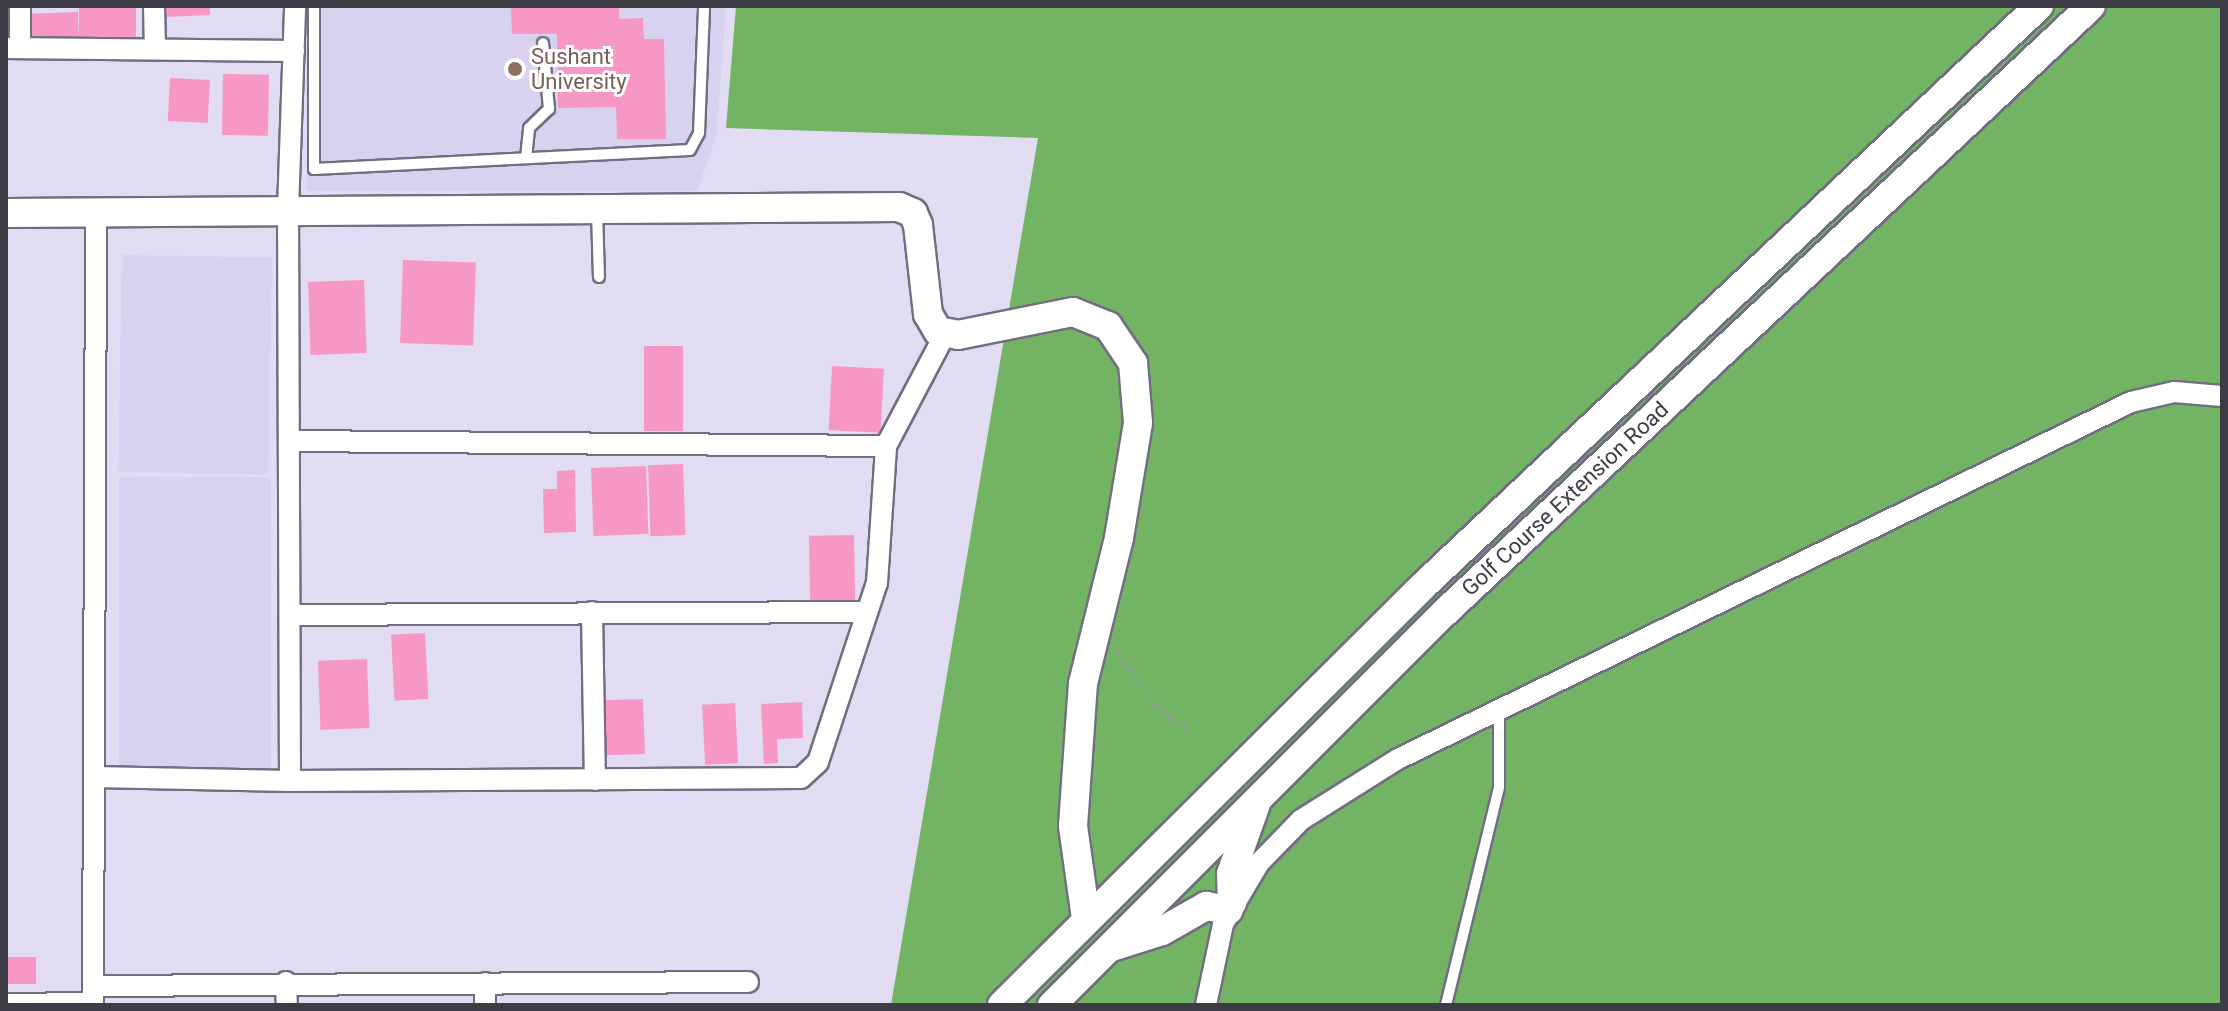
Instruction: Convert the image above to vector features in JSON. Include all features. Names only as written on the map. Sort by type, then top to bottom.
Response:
[{"type":"main road","name":"Golf Course Extension Road","points":[[1002,1005],[1310,696],[2039,6]]},
{"type":"main road","name":"Golf Course Extension Road","points":[[1052,1005],[1334,720],[2091,6]]},
{"type":"main road","points":[[6,213],[907,209],[918,225],[928,314],[945,334],[1073,312],[1108,326],[1126,348],[1139,391],[1138,423],[1098,624],[1083,683],[1073,826],[1086,919]]},
{"type":"main road","points":[[1310,696],[1334,720]]},
{"type":"main road","points":[[1107,948],[1162,931],[1206,906],[1230,907],[1231,874],[1260,792]]},
{"type":"street","points":[[20,6],[13,48],[294,51]]},
{"type":"street","points":[[154,6],[155,49]]},
{"type":"street","points":[[290,781],[292,615],[288,210],[295,6]]},
{"type":"street","points":[[93,998],[96,212]]},
{"type":"street","points":[[94,777],[290,781],[595,780],[783,779],[807,774],[818,762],[883,560],[886,446],[945,334]]},
{"type":"street","points":[[1206,1005],[1230,907],[1270,849],[1301,820],[1398,759],[1498,707],[2131,402],[2174,392],[2222,396]]},
{"type":"street","points":[[289,441],[886,446]]},
{"type":"street","points":[[592,612],[595,780]]},
{"type":"street","points":[[292,615],[867,612]]},
{"type":"street","points":[[286,982],[287,1005]]},
{"type":"street","points":[[6,1004],[286,982],[748,982]]},
{"type":"street","points":[[485,983],[485,1005]]},
{"type":"lane","points":[[314,6],[314,169],[690,150],[699,133],[704,6]]},
{"type":"lane","points":[[526,158],[529,128],[549,109],[543,43]]},
{"type":"lane","points":[[597,209],[599,277]]},
{"type":"lane","points":[[1446,1005],[1497,799],[1502,750],[1498,707]]},
{"type":"path","points":[[1098,624],[1152,703],[1188,731]]},
{"type":"shaded area","name":"Sushant University","points":[[308,6],[726,6],[717,133],[697,191],[306,191]]},
{"type":"shaded area","points":[[122,255],[272,258],[268,475],[118,472]]},
{"type":"shaded area","points":[[119,477],[271,477],[271,772],[119,772]]},
{"type":"green space","points":[[736,6],[2222,6],[2222,1005],[891,1005],[1038,138],[726,128]]},
{"type":"building","points":[[79,6],[136,6],[136,44],[79,44]]},
{"type":"building","points":[[163,6],[210,6],[210,15],[164,17]]},
{"type":"building","points":[[511,6],[619,6],[619,19],[643,18],[644,39],[664,39],[666,139],[617,139],[616,107],[558,108],[557,34],[512,34]]},
{"type":"building","points":[[78,12],[79,39],[29,41],[28,14]]},
{"type":"building","points":[[223,74],[269,75],[268,136],[222,135]]},
{"type":"building","points":[[170,78],[210,80],[208,123],[168,121]]},
{"type":"building","points":[[403,260],[476,263],[473,345],[400,343]]},
{"type":"building","points":[[364,280],[367,353],[311,355],[308,282]]},
{"type":"building","points":[[644,346],[683,346],[683,431],[644,431]]},
{"type":"building","points":[[832,366],[884,369],[881,433],[829,430]]},
{"type":"building","points":[[683,464],[685,535],[650,536],[648,465]]},
{"type":"building","points":[[646,466],[648,534],[593,536],[591,468]]},
{"type":"building","points":[[575,470],[576,532],[544,533],[543,489],[557,489],[557,471]]},
{"type":"building","points":[[854,535],[855,600],[810,601],[809,536]]},
{"type":"building","points":[[425,633],[428,699],[395,701],[391,635]]},
{"type":"building","points":[[367,659],[369,728],[320,730],[318,661]]},
{"type":"building","points":[[643,699],[645,754],[600,756],[598,701]]},
{"type":"building","points":[[802,702],[803,738],[777,739],[778,763],[764,764],[761,704]]},
{"type":"building","points":[[735,703],[738,763],[705,765],[702,705]]},
{"type":"building","points":[[6,957],[36,957],[36,984],[6,984]]},
{"type":"place","name":"Sushant University","points":[[515,69]]}]
